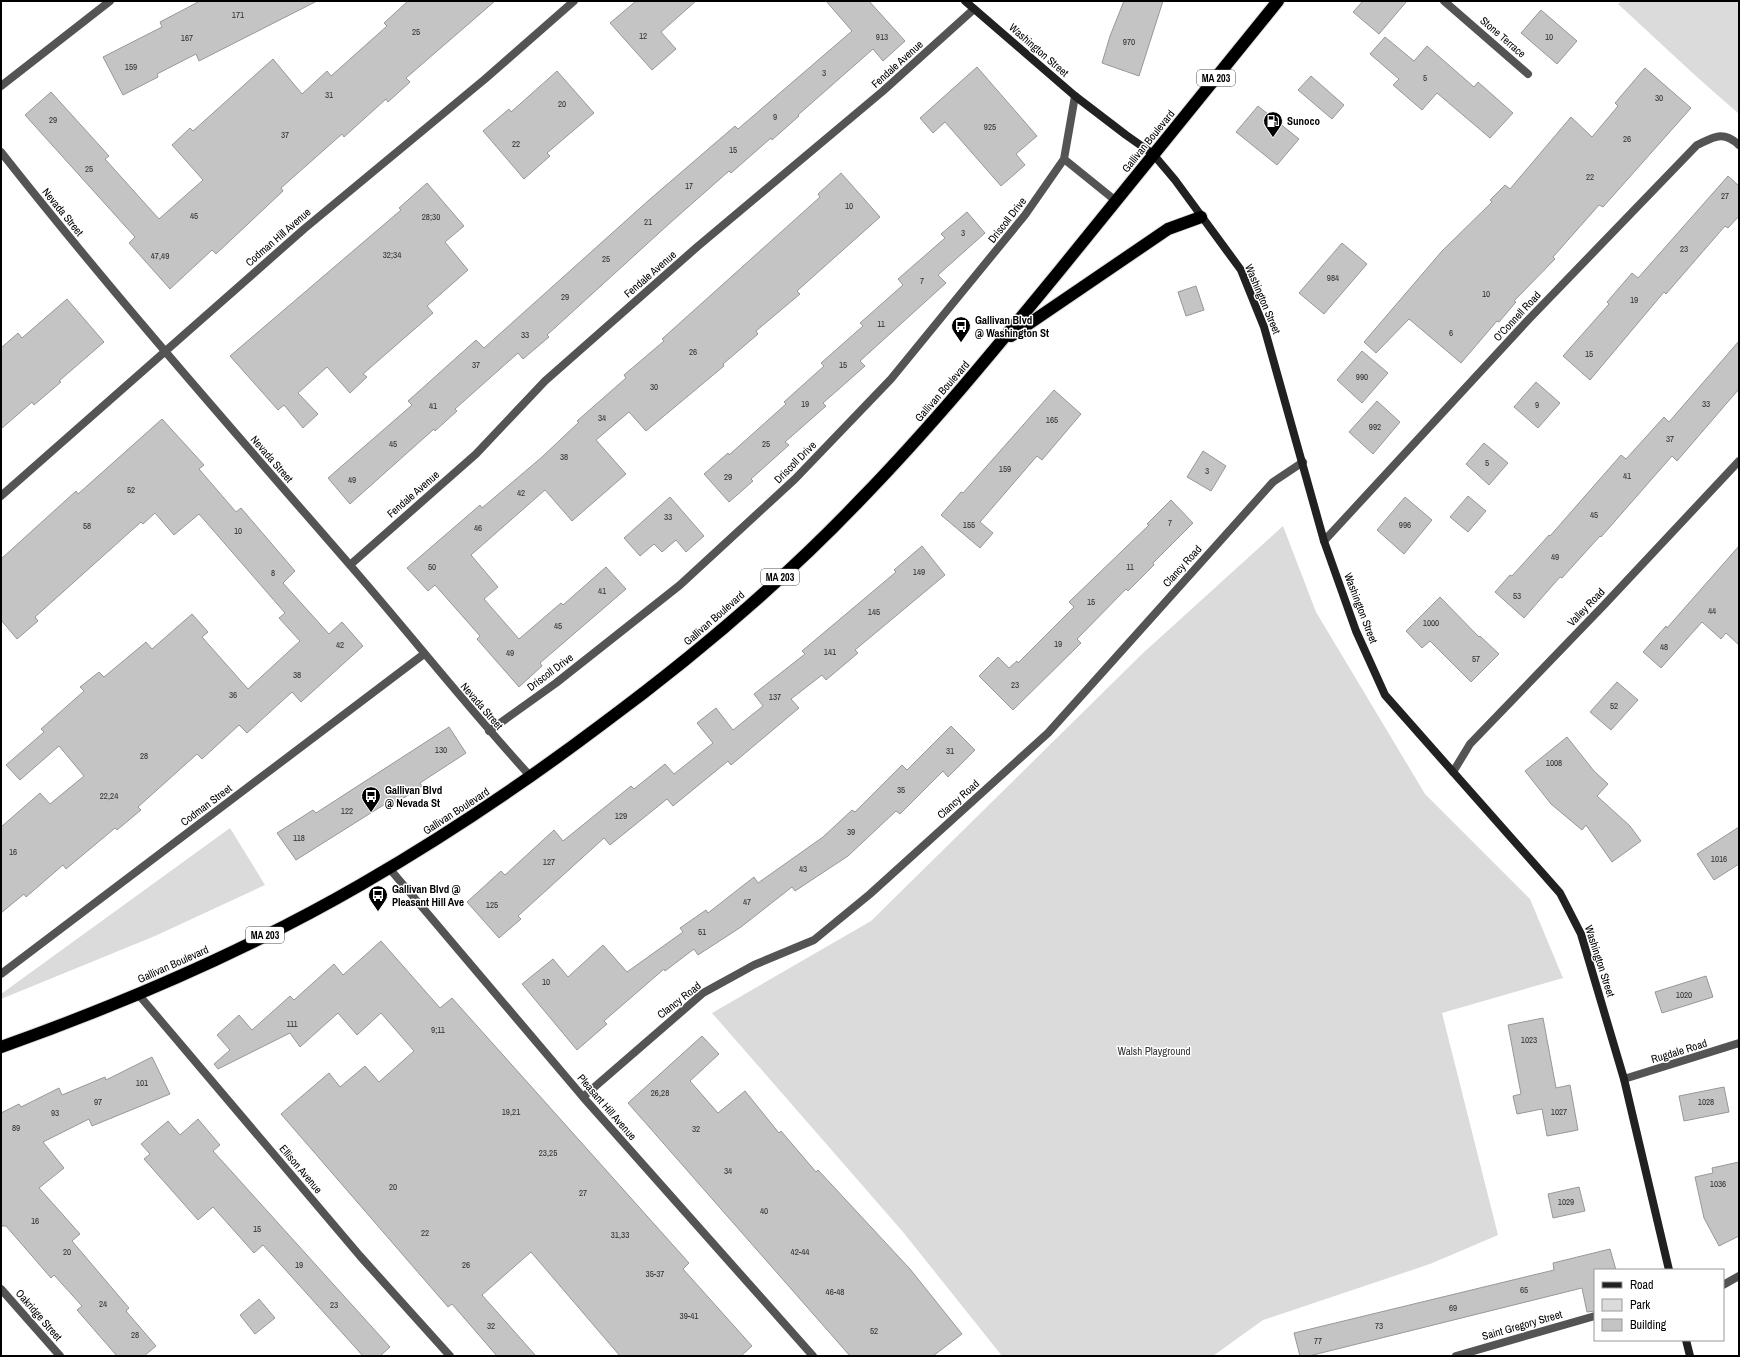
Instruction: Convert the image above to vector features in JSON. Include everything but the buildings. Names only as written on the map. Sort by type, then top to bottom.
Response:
[{"type":"highway","name":"Gallivan Boulevard","points":[[1,1047],[138,994],[245,945],[326,904],[389,868],[531,777],[665,676],[776,580],[844,516],[892,467],[939,415],[999,344],[1278,1]]},
{"type":"highway","points":[[999,344],[1168,229],[1201,217]]},
{"type":"main road","name":"Washington Street","points":[[965,1],[1075,96],[1153,154],[1241,270],[1264,327],[1324,540],[1356,632],[1385,695],[1560,893],[1581,934],[1624,1079],[1669,1269]]},
{"type":"main road","points":[[1686,1341],[1690,1356]]},
{"type":"street","points":[[1,86],[110,1]]},
{"type":"street","name":"Codman Hill Avenue","points":[[1,496],[304,229],[485,79],[574,1]]},
{"type":"street","name":"Stone Terrace","points":[[1444,1],[1528,74]]},
{"type":"street","name":"Fendale Avenue","points":[[350,565],[476,454],[551,376],[697,247],[883,91],[974,9]]},
{"type":"street","name":"Driscoll Drive","points":[[489,731],[556,683],[680,584],[795,479],[891,379],[1025,215],[1064,159],[1075,96]]},
{"type":"street","name":"O'Connell Road","points":[[1324,540],[1529,319],[1697,145],[1717,135],[1731,138],[1739,145]]},
{"type":"street","name":"Nevada Street","points":[[1,152],[164,352],[350,565],[489,731],[531,777]]},
{"type":"street","points":[[1064,159],[1116,201]]},
{"type":"street","name":"Valley Road","points":[[1453,772],[1470,744],[1604,605],[1739,460]]},
{"type":"street","name":"Clancy Road","points":[[583,1097],[703,993],[754,965],[814,940],[870,894],[1048,733],[1268,487],[1303,462]]},
{"type":"street","name":"Codman Street","points":[[1,974],[424,654]]},
{"type":"street","name":"Pleasant Hill Avenue","points":[[389,868],[583,1097],[813,1356]]},
{"type":"street","name":"Ellison Avenue","points":[[138,994],[360,1256],[450,1356]]},
{"type":"street","name":"Rugdale Road","points":[[1624,1079],[1739,1043]]},
{"type":"street","points":[[1724,1284],[1739,1276]]},
{"type":"street","name":"Oakridge Street","points":[[1,1289],[60,1356]]},
{"type":"street","name":"Saint Gregory Street","points":[[1456,1356],[1594,1316]]},
{"type":"green space","points":[[1622,1],[1739,1],[1739,114],[1618,4]]},
{"type":"green space","name":"Walsh Playground","points":[[1283,526],[1316,612],[1425,794],[1530,899],[1563,978],[1442,1013],[1498,1235],[1430,1264],[1263,1320],[1213,1356],[1002,1356],[903,1232],[712,1013],[871,921],[1142,654]]},
{"type":"green space","points":[[230,828],[265,885],[155,936],[1,999],[1,994]]},
{"type":"place","name":"Sunoco","points":[[1273,138]]},
{"type":"place","name":"Gallivan Blvd @ Washington St","points":[[961,343]]},
{"type":"place","name":"Gallivan Blvd @ Nevada St","points":[[371,813]]},
{"type":"place","name":"Gallivan Blvd @ Pleasant Hill Ave","points":[[378,912]]}]
